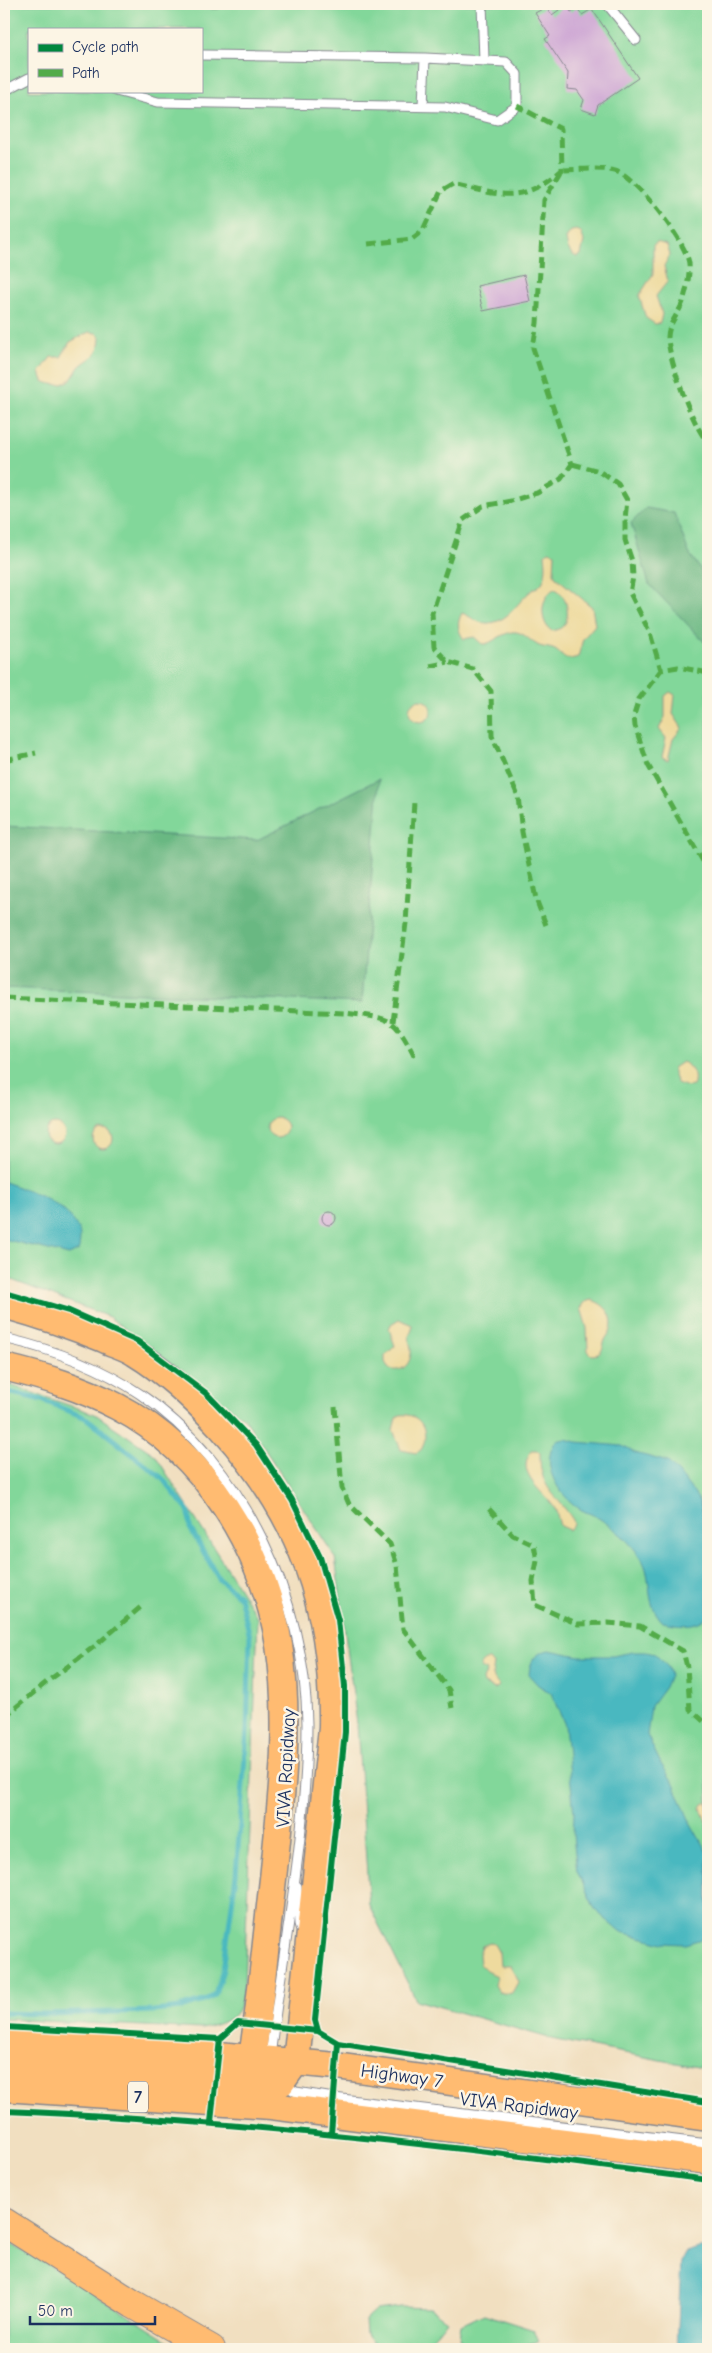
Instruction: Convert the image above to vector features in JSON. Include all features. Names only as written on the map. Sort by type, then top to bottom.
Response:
[{"type":"highway","points":[[4,2222],[133,2304],[211,2349]]},
{"type":"main road","points":[[4,1305],[52,1318],[134,1352],[189,1392],[249,1458],[292,1525],[311,1570],[322,1614],[333,1686],[332,1728],[309,1949],[272,2074]]},
{"type":"main road","points":[[4,1367],[61,1381],[119,1407],[155,1431],[193,1466],[217,1496],[253,1559],[269,1600],[279,1646],[284,1739],[276,1848],[272,2074]]},
{"type":"main road","name":"Highway 7","points":[[4,2043],[272,2074],[708,2161]]},
{"type":"main road","points":[[4,2066],[272,2074]]},
{"type":"main road","name":"Highway 7","points":[[4,2088],[272,2074],[336,2066],[708,2118]]},
{"type":"lane","points":[[482,4],[484,60]]},
{"type":"lane","points":[[607,4],[636,40]]},
{"type":"lane","points":[[120,92],[158,102],[445,107],[497,120],[517,106],[517,74],[506,62],[425,58],[202,55]]},
{"type":"lane","points":[[423,106],[425,58]]},
{"type":"lane","points":[[4,92],[28,79]]},
{"type":"lane","name":"VIVA Rapidway","points":[[4,1338],[49,1350],[94,1368],[140,1393],[178,1424],[218,1466],[248,1511],[280,1578],[300,1652],[307,1722],[305,1776],[272,2074],[296,2092],[708,2144]]},
{"type":"lane","name":"VIVA Rapidway","points":[[296,1866],[299,1924],[309,1949]]},
{"type":"green space","points":[[4,4],[708,4],[708,2069],[556,2040],[416,2000],[369,1905],[357,1724],[335,1557],[245,1419],[109,1317],[4,1277]]},
{"type":"green space","points":[[646,508],[674,513],[689,553],[708,580],[708,646],[649,584],[631,523]]},
{"type":"green space","points":[[379,779],[362,1003],[4,988],[4,826],[257,840]]},
{"type":"green space","points":[[4,1383],[95,1414],[155,1455],[258,1618],[244,1985],[237,2011],[228,2020],[213,2026],[202,2029],[4,2019]]},
{"type":"green space","points":[[4,2241],[47,2264],[181,2349],[4,2349]]},
{"type":"green space","points":[[400,2307],[430,2308],[447,2320],[439,2331],[425,2344],[418,2347],[410,2349],[378,2349],[366,2334],[365,2320],[376,2310]]},
{"type":"green space","points":[[484,2314],[534,2330],[539,2341],[512,2349],[471,2348],[459,2338],[461,2325]]},
{"type":"sand","points":[[577,230],[581,232],[584,241],[581,255],[577,257],[569,250],[566,238],[571,231]]},
{"type":"sand","points":[[657,242],[667,245],[670,255],[664,266],[668,281],[656,296],[662,314],[660,323],[655,324],[646,318],[639,296],[653,274],[653,245]]},
{"type":"sand","points":[[89,332],[96,333],[100,337],[95,354],[80,366],[68,382],[52,384],[43,381],[40,372],[51,357],[61,357],[70,342]]},
{"type":"sand","points":[[549,551],[555,553],[554,573],[556,577],[592,607],[595,625],[583,639],[578,657],[567,659],[555,650],[538,645],[516,632],[507,633],[486,644],[474,637],[464,639],[458,626],[462,613],[484,623],[499,621],[505,617],[531,591],[542,583],[546,571],[545,554]],"holes":[[[554,589],[564,599],[567,617],[562,627],[552,631],[545,622],[543,610],[549,593]]]},
{"type":"sand","points":[[670,692],[675,695],[673,714],[682,728],[673,739],[668,760],[662,757],[666,738],[659,729],[665,717],[665,696]]},
{"type":"sand","points":[[420,700],[428,703],[431,711],[428,719],[420,722],[412,719],[409,711],[412,703]]},
{"type":"sand","points":[[682,1062],[689,1066],[693,1072],[693,1086],[688,1087],[677,1083],[673,1074],[673,1068]]},
{"type":"sand","points":[[277,1118],[284,1121],[287,1128],[284,1135],[277,1138],[270,1135],[267,1128],[270,1121]]},
{"type":"sand","points":[[55,1124],[62,1127],[65,1134],[62,1141],[55,1144],[48,1141],[45,1134],[48,1127]]},
{"type":"sand","points":[[103,1129],[110,1132],[113,1139],[110,1146],[103,1149],[96,1146],[93,1139],[96,1132]]},
{"type":"sand","points":[[591,1300],[607,1310],[612,1324],[602,1351],[592,1355],[588,1351],[587,1328],[581,1308],[585,1302]]},
{"type":"sand","points":[[399,1319],[412,1325],[409,1337],[411,1353],[407,1365],[401,1369],[393,1370],[389,1369],[385,1362],[385,1356],[395,1346],[389,1329],[391,1324]]},
{"type":"sand","points":[[400,1415],[414,1417],[422,1425],[425,1437],[424,1443],[421,1450],[416,1453],[401,1450],[393,1430],[396,1418]]},
{"type":"sand","points":[[532,1450],[537,1450],[540,1453],[542,1475],[550,1490],[573,1520],[574,1524],[569,1530],[560,1526],[554,1507],[531,1480],[526,1466],[527,1458]]},
{"type":"sand","points":[[489,1660],[494,1664],[492,1676],[499,1686],[495,1689],[484,1684],[483,1680],[487,1671],[481,1668],[481,1663]]},
{"type":"sand","points":[[708,1802],[708,1826],[701,1808],[703,1804]]},
{"type":"sand","points":[[490,1943],[494,1944],[499,1953],[500,1966],[511,1966],[518,1982],[512,1993],[499,1992],[495,1985],[497,1976],[487,1971],[480,1964],[479,1954],[482,1946]]},
{"type":"water","points":[[4,1182],[47,1199],[66,1213],[74,1221],[79,1231],[79,1250],[69,1255],[4,1239]]},
{"type":"water","points":[[565,1439],[577,1442],[622,1446],[635,1453],[668,1462],[679,1473],[699,1500],[708,1529],[708,1615],[704,1619],[687,1625],[663,1622],[653,1606],[645,1566],[637,1552],[612,1527],[572,1503],[558,1487],[550,1469],[549,1459],[556,1441]]},
{"type":"water","points":[[549,1650],[579,1656],[613,1656],[633,1652],[646,1652],[655,1654],[668,1667],[670,1675],[665,1687],[651,1706],[647,1735],[661,1764],[673,1782],[691,1824],[708,1854],[708,1937],[685,1944],[663,1943],[621,1932],[596,1911],[577,1871],[573,1835],[574,1813],[565,1725],[551,1693],[538,1685],[529,1675],[534,1658],[540,1653]]},
{"type":"water","points":[[699,2248],[708,2248],[708,2349],[677,2349],[681,2261],[686,2252]]},
{"type":"building","points":[[195,4],[217,4],[217,7],[195,7]]},
{"type":"building","points":[[566,5],[571,12],[577,8],[582,15],[592,9],[638,78],[598,105],[595,114],[581,109],[584,100],[577,90],[567,89],[568,73],[545,39],[550,36],[535,13],[546,7],[552,15]]},
{"type":"building","points":[[524,275],[530,301],[483,311],[477,286]]},
{"type":"building","points":[[329,1211],[334,1213],[336,1218],[334,1223],[329,1225],[324,1223],[322,1218],[324,1213]]},
{"type":"waterway","points":[[4,1391],[42,1400],[86,1418],[162,1478],[189,1512],[190,1528],[219,1579],[240,1597],[250,1636],[247,1731],[236,1875],[223,1970],[215,1994],[207,2000],[180,2008],[155,2011],[45,2014],[4,2013]]},
{"type":"marked path","points":[[368,244],[412,239],[423,230],[441,191],[453,184],[497,194],[522,193],[547,181],[562,170],[561,129],[517,106]]},
{"type":"marked path","points":[[546,925],[536,899],[522,832],[518,796],[492,736],[491,691],[473,669],[448,662],[434,647],[432,613],[463,520],[483,506],[511,501],[537,493],[561,479],[572,464],[533,348],[537,323],[544,200],[562,170],[602,169],[615,171],[624,176],[647,197],[680,242],[689,264],[689,273],[683,302],[668,332],[669,347],[682,392],[695,423],[708,442]]},
{"type":"marked path","points":[[572,464],[599,471],[618,484],[627,500],[625,540],[632,561],[633,577],[630,593],[650,633],[661,670]]},
{"type":"marked path","points":[[430,666],[448,662]]},
{"type":"marked path","points":[[708,673],[678,667],[661,670],[639,699],[634,715],[635,726],[648,765],[708,870]]},
{"type":"marked path","points":[[4,760],[36,753]]},
{"type":"marked path","points":[[393,1022],[406,923],[414,802]]},
{"type":"marked path","points":[[4,998],[344,1013],[372,1016],[389,1021],[395,1026],[402,1033],[415,1058]]},
{"type":"marked path","points":[[335,1407],[342,1488],[349,1504],[390,1544],[397,1565],[403,1629],[449,1690],[452,1708]]},
{"type":"marked path","points":[[489,1509],[513,1535],[534,1545],[537,1561],[533,1581],[535,1605],[578,1624],[608,1623],[640,1626],[683,1651],[687,1667],[690,1709],[708,1725]]},
{"type":"marked path","points":[[4,1717],[95,1646],[143,1605]]},
{"type":"cycle path","points":[[4,1292],[69,1311],[137,1341],[207,1394],[256,1445],[292,1500],[320,1557],[338,1620],[345,1686],[345,1732],[315,2020],[318,2031]]},
{"type":"cycle path","points":[[4,2027],[220,2039],[238,2023],[318,2031],[338,2043],[708,2102]]},
{"type":"cycle path","points":[[211,2122],[220,2039]]},
{"type":"cycle path","points":[[331,2134],[338,2043]]},
{"type":"cycle path","points":[[4,2111],[181,2121],[357,2137],[708,2180]]}]
